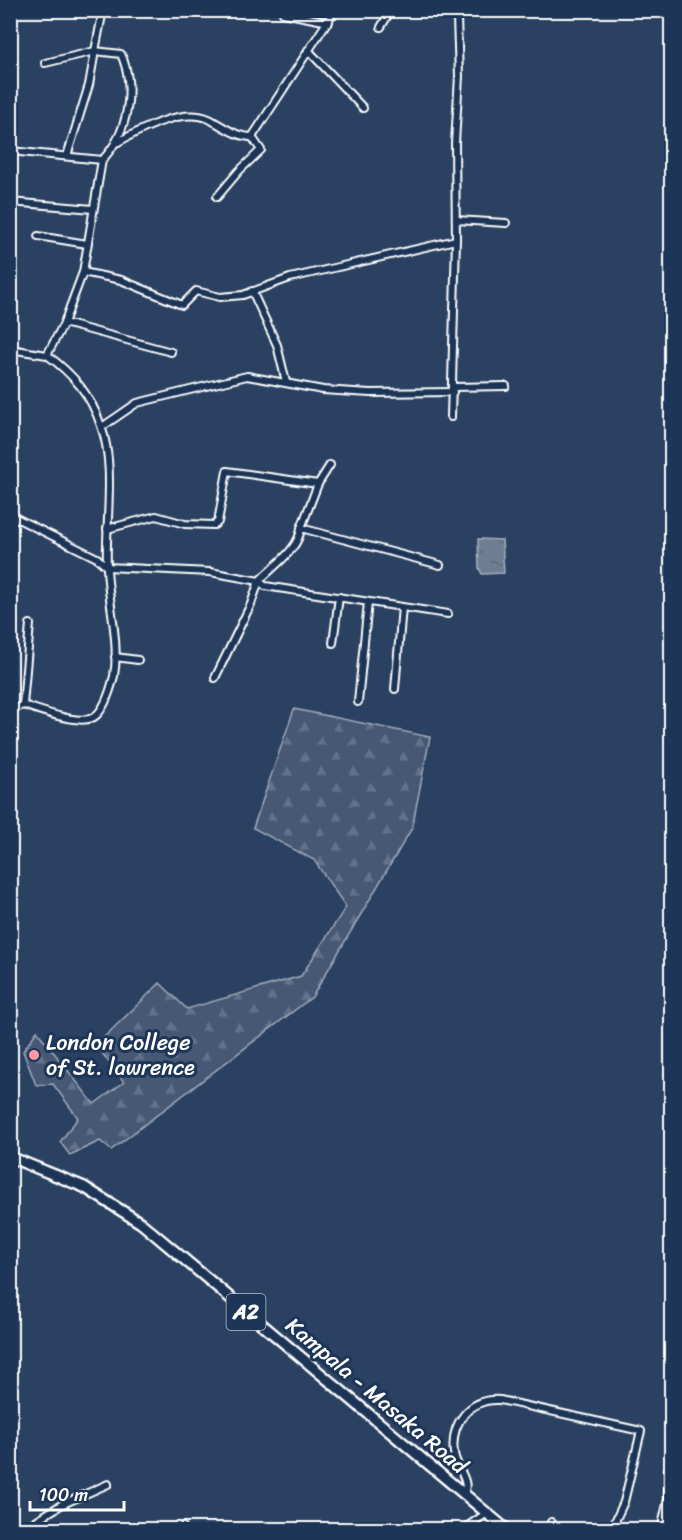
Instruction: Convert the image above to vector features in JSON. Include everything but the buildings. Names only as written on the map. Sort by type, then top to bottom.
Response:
[{"type":"main road","name":"Kampala - Masaka Road","points":[[10,1157],[84,1187],[141,1223],[507,1530]]},
{"type":"street","points":[[67,156],[89,85],[103,10]]},
{"type":"street","points":[[252,137],[335,10]]},
{"type":"street","points":[[381,27],[391,10]]},
{"type":"street","points":[[452,417],[456,240],[454,143],[459,76],[457,18],[453,10]]},
{"type":"street","points":[[283,13],[328,22]]},
{"type":"street","points":[[308,50],[363,108]]},
{"type":"street","points":[[45,63],[95,51],[121,54],[129,94],[118,142]]},
{"type":"street","points":[[47,355],[64,322],[83,272],[102,160],[118,142],[174,118],[197,114],[242,137],[252,137]]},
{"type":"street","points":[[217,197],[261,150],[252,137]]},
{"type":"street","points":[[10,151],[102,160]]},
{"type":"street","points":[[10,202],[93,209]]},
{"type":"street","points":[[456,220],[506,223]]},
{"type":"street","points":[[38,236],[87,244]]},
{"type":"street","points":[[83,272],[108,276],[182,305],[196,291],[220,297],[252,291],[290,278],[456,240]]},
{"type":"street","points":[[252,291],[277,345],[286,382]]},
{"type":"street","points":[[64,322],[171,352]]},
{"type":"street","points":[[10,349],[47,355],[71,374],[81,385],[102,427],[107,476],[107,567],[115,657],[109,692],[94,717],[87,720],[59,716],[23,705],[10,711]]},
{"type":"street","points":[[102,427],[136,404],[247,376],[323,390],[370,393],[506,386]]},
{"type":"street","points":[[215,678],[251,604],[258,581],[286,555],[300,536],[318,484],[330,465]]},
{"type":"street","points":[[107,530],[156,516],[185,524],[214,525],[218,522],[226,471],[318,484]]},
{"type":"street","points":[[10,516],[97,558],[107,567],[210,572],[258,581],[265,586],[448,614]]},
{"type":"street","points":[[302,528],[441,565]]},
{"type":"street","points":[[333,644],[339,597]]},
{"type":"street","points":[[358,702],[368,602]]},
{"type":"street","points":[[395,689],[402,607]]},
{"type":"street","points":[[23,705],[30,624]]},
{"type":"street","points":[[115,657],[138,660]]},
{"type":"street","points":[[464,1494],[466,1484],[453,1452],[455,1434],[464,1413],[481,1401],[500,1400],[641,1431],[624,1502],[611,1530]]},
{"type":"street","points":[[661,1530],[668,1499],[668,1470]]},
{"type":"street","points":[[21,1530],[61,1505],[108,1484]]},
{"type":"street","points":[[462,1530],[487,1513]]},
{"type":"street","points":[[548,1530],[551,1522]]},
{"type":"green space","points":[[294,709],[430,737],[412,828],[312,997],[111,1150],[100,1141],[70,1155],[60,1142],[78,1118],[53,1084],[36,1085],[23,1051],[37,1031],[94,1104],[124,1082],[96,1045],[160,983],[187,1009],[301,976],[346,907],[314,860],[253,828]]},
{"type":"water","points":[[478,539],[502,540],[504,573],[482,574],[479,568]]},
{"type":"place","name":"London College of St. lawrence","points":[[34,1055]]}]
